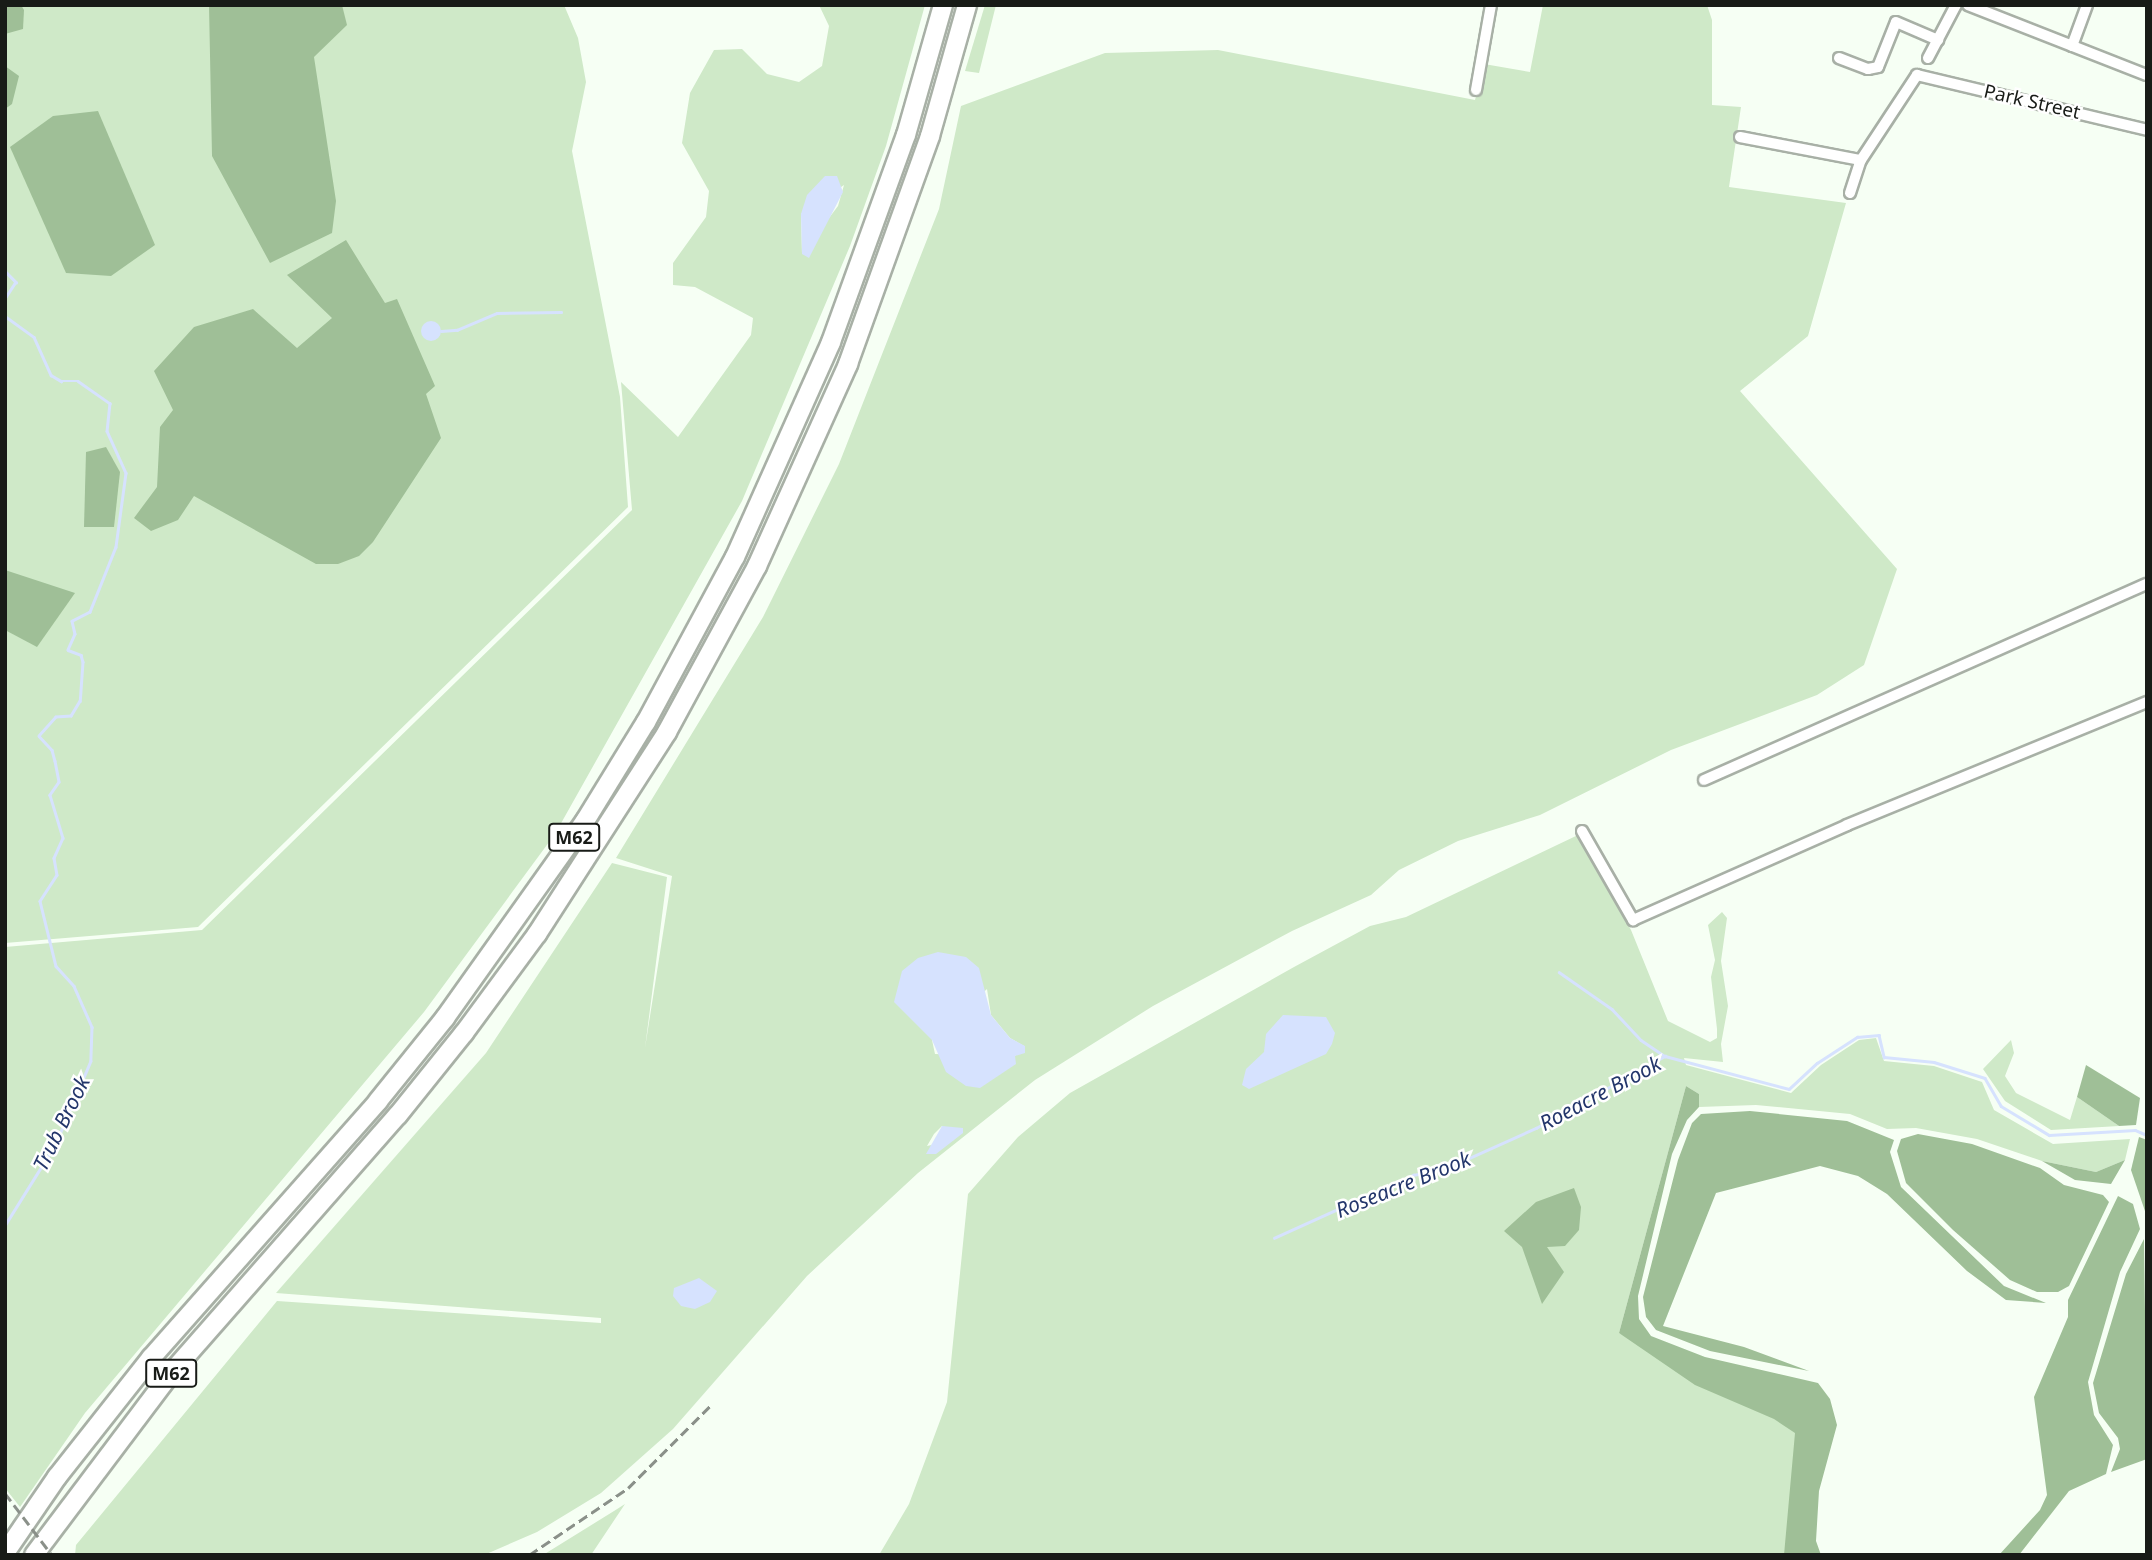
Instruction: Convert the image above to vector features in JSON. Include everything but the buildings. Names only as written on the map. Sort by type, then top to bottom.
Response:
[{"type":"highway","name":"M62","points":[[5,1553],[57,1477],[151,1358],[378,1101],[445,1018],[540,888],[646,722],[735,557],[821,367],[866,253],[943,5]]},
{"type":"highway","name":"M62","points":[[34,1555],[172,1372],[398,1115],[464,1033],[545,923],[667,733],[757,566],[848,364],[926,149],[967,5]]},
{"type":"street","points":[[1476,90],[1491,5]]},
{"type":"street","points":[[1928,58],[1956,5]]},
{"type":"street","points":[[1968,5],[2147,75]]},
{"type":"street","points":[[2072,46],[2087,5]]},
{"type":"street","points":[[1839,58],[1868,69],[1878,67],[1896,22],[1938,40]]},
{"type":"street","name":"Park Street","points":[[1861,160],[1917,75],[2147,130]]},
{"type":"street","points":[[1740,137],[1861,160],[1850,193]]},
{"type":"street","points":[[1704,780],[2147,584]]},
{"type":"street","points":[[1582,831],[1633,919],[2147,702]]},
{"type":"green space","points":[[5,5],[564,5],[578,38],[586,82],[572,151],[620,397],[628,507],[198,927],[5,943]]},
{"type":"green space","points":[[5,5],[21,5],[24,10],[23,29],[5,34]]},
{"type":"green space","points":[[209,5],[342,5],[347,25],[314,57],[336,201],[332,233],[270,263],[212,156]]},
{"type":"green space","points":[[819,5],[925,5],[886,146],[850,246],[742,501],[555,834],[424,1012],[85,1413],[20,1507],[5,1488],[5,947],[202,930],[632,510],[621,382],[678,437],[751,335],[753,318],[695,287],[673,285],[673,263],[706,217],[709,191],[682,143],[690,93],[714,50],[742,49],[767,74],[799,82],[822,66],[829,26]],"holes":[[[844,185],[838,206],[802,254],[801,214]]]},
{"type":"green space","points":[[985,5],[996,5],[979,73],[965,71]]},
{"type":"green space","points":[[1543,5],[1707,5],[1712,20],[1712,105],[1741,107],[1729,187],[1846,203],[1808,336],[1740,391],[1897,569],[1864,665],[1817,695],[1671,750],[1540,815],[1458,841],[1399,870],[1371,895],[1292,931],[1153,1006],[1035,1080],[918,1173],[807,1276],[673,1429],[601,1493],[537,1532],[484,1555],[75,1555],[76,1545],[277,1301],[601,1323],[601,1318],[276,1293],[486,1053],[612,863],[667,877],[645,1048],[672,876],[616,858],[763,617],[839,464],[939,209],[961,106],[1105,53],[1218,50],[1475,100],[1484,64],[1530,72]],"holes":[[[987,989],[991,1015],[1010,1038],[1024,1046],[1015,1056],[935,1054],[932,1040]],[[942,1126],[954,1140],[927,1146],[934,1134]]]},
{"type":"green space","points":[[5,66],[19,76],[12,104],[5,109]]},
{"type":"green space","points":[[98,111],[155,245],[111,276],[66,273],[10,147],[53,116]]},
{"type":"green space","points":[[346,240],[385,303],[397,299],[435,386],[426,394],[441,438],[373,542],[359,556],[338,564],[316,564],[194,496],[178,520],[151,531],[134,518],[157,487],[160,427],[173,410],[154,371],[194,327],[253,309],[297,348],[332,318],[287,275]]},
{"type":"green space","points":[[106,447],[120,472],[114,527],[84,527],[86,452]]},
{"type":"green space","points":[[5,570],[75,593],[37,647],[5,630]]},
{"type":"green space","points":[[1578,835],[1631,930],[1668,1021],[1710,1042],[1717,1038],[1717,1029],[1711,977],[1715,960],[1708,925],[1722,912],[1727,918],[1721,961],[1728,1006],[1721,1044],[1723,1062],[1684,1058],[1686,1065],[1791,1093],[1821,1065],[1859,1040],[1876,1038],[1884,1061],[1934,1066],[1982,1082],[1994,1110],[2053,1144],[2130,1139],[2125,1160],[2096,1172],[2042,1161],[1977,1139],[1916,1128],[1887,1129],[1850,1114],[1756,1105],[1699,1107],[1699,1094],[1686,1086],[1619,1333],[1797,1416],[1790,1555],[879,1555],[909,1504],[947,1402],[968,1194],[1018,1137],[1070,1093],[1370,926],[1406,917]]},
{"type":"green space","points":[[2011,1040],[2014,1053],[2005,1076],[2016,1093],[2070,1120],[2077,1097],[2119,1126],[2051,1130],[2005,1101],[1983,1069]]},
{"type":"green space","points":[[2086,1065],[2140,1098],[2136,1125],[2119,1126],[2077,1097]]},
{"type":"green space","points":[[1686,1086],[1699,1094],[1699,1107],[1687,1120],[1672,1154],[1638,1296],[1639,1319],[1651,1336],[1705,1357],[1818,1383],[1830,1399],[1837,1425],[1819,1491],[1816,1541],[1821,1555],[1784,1555],[1795,1433],[1774,1419],[1695,1385],[1619,1333]]},
{"type":"green space","points":[[1750,1111],[1847,1121],[1894,1140],[1890,1152],[1901,1187],[2004,1286],[2046,1303],[2006,1300],[1967,1271],[1887,1194],[1858,1176],[1820,1166],[1716,1193],[1663,1326],[1744,1347],[1809,1371],[1710,1351],[1656,1330],[1646,1317],[1643,1297],[1678,1160],[1692,1123],[1701,1114]]},
{"type":"green space","points":[[1918,1134],[1972,1144],[2040,1168],[2064,1185],[2103,1195],[2109,1202],[2069,1286],[2058,1292],[2037,1292],[2010,1280],[1953,1230],[1906,1183],[1897,1151],[1901,1139]]},
{"type":"green space","points":[[2139,1137],[2147,1140],[2147,1217],[2131,1170]]},
{"type":"green space","points":[[2125,1160],[2111,1184],[2075,1180],[2042,1161],[2096,1172]]},
{"type":"green space","points":[[1574,1188],[1581,1207],[1579,1230],[1565,1246],[1547,1247],[1564,1272],[1542,1304],[1522,1247],[1504,1231],[1536,1202]]},
{"type":"green space","points":[[2118,1196],[2133,1204],[2140,1229],[2120,1272],[2088,1382],[2094,1415],[2113,1445],[2106,1474],[2069,1491],[2019,1555],[1999,1555],[2040,1510],[2047,1495],[2034,1397],[2068,1317],[2068,1300]]},
{"type":"green space","points":[[2144,1239],[2147,1459],[2111,1472],[2120,1449],[2118,1438],[2099,1413],[2093,1383],[2126,1274]]},
{"type":"green space","points":[[625,1504],[591,1555],[543,1555],[614,1511]]},
{"type":"water","points":[[825,176],[837,176],[843,192],[809,258],[802,254],[801,214],[807,195]]},
{"type":"water","points":[[427,321],[435,321],[441,331],[435,341],[427,341],[421,335],[421,327]]},
{"type":"water","points":[[938,952],[966,957],[979,968],[991,1015],[1010,1038],[1025,1046],[1025,1053],[1015,1056],[1016,1064],[980,1088],[966,1086],[946,1072],[932,1040],[894,1002],[902,971],[918,958]]},
{"type":"water","points":[[1283,1015],[1326,1017],[1335,1033],[1332,1044],[1326,1054],[1249,1089],[1242,1085],[1246,1069],[1264,1052],[1266,1034]]},
{"type":"water","points":[[942,1126],[963,1128],[963,1133],[936,1154],[926,1154]]},
{"type":"water","points":[[699,1278],[717,1291],[710,1302],[695,1309],[681,1306],[673,1296],[674,1288]]},
{"type":"waterway","name":"Trub Brook","points":[[5,271],[16,282],[5,299]]},
{"type":"waterway","points":[[441,331],[457,330],[497,313],[561,312]]},
{"type":"waterway","name":"Trub Brook","points":[[5,316],[34,337],[51,375],[61,381],[78,381],[110,403],[107,431],[126,473],[116,547],[90,612],[72,621],[75,634],[68,650],[81,655],[83,662],[80,701],[71,716],[56,717],[39,736],[52,750],[55,761],[59,782],[50,795],[63,838],[54,858],[57,875],[40,901],[56,966],[74,986],[92,1027],[91,1061],[56,1144],[5,1226]]},
{"type":"waterway","name":"Roseacre Brook","points":[[1559,972],[1612,1009],[1641,1040],[1665,1056]]},
{"type":"waterway","name":"Roeacre Brook","points":[[1274,1238],[1413,1175],[1445,1169],[1536,1128],[1665,1056],[1789,1089],[1817,1063],[1857,1037],[1879,1035],[1884,1057],[1934,1062],[1985,1078],[2001,1106],[2049,1135],[2135,1130],[2147,1135]]},
{"type":"railway","points":[[529,1555],[628,1488],[710,1406]]},
{"type":"railway","points":[[5,1493],[52,1555]]}]
